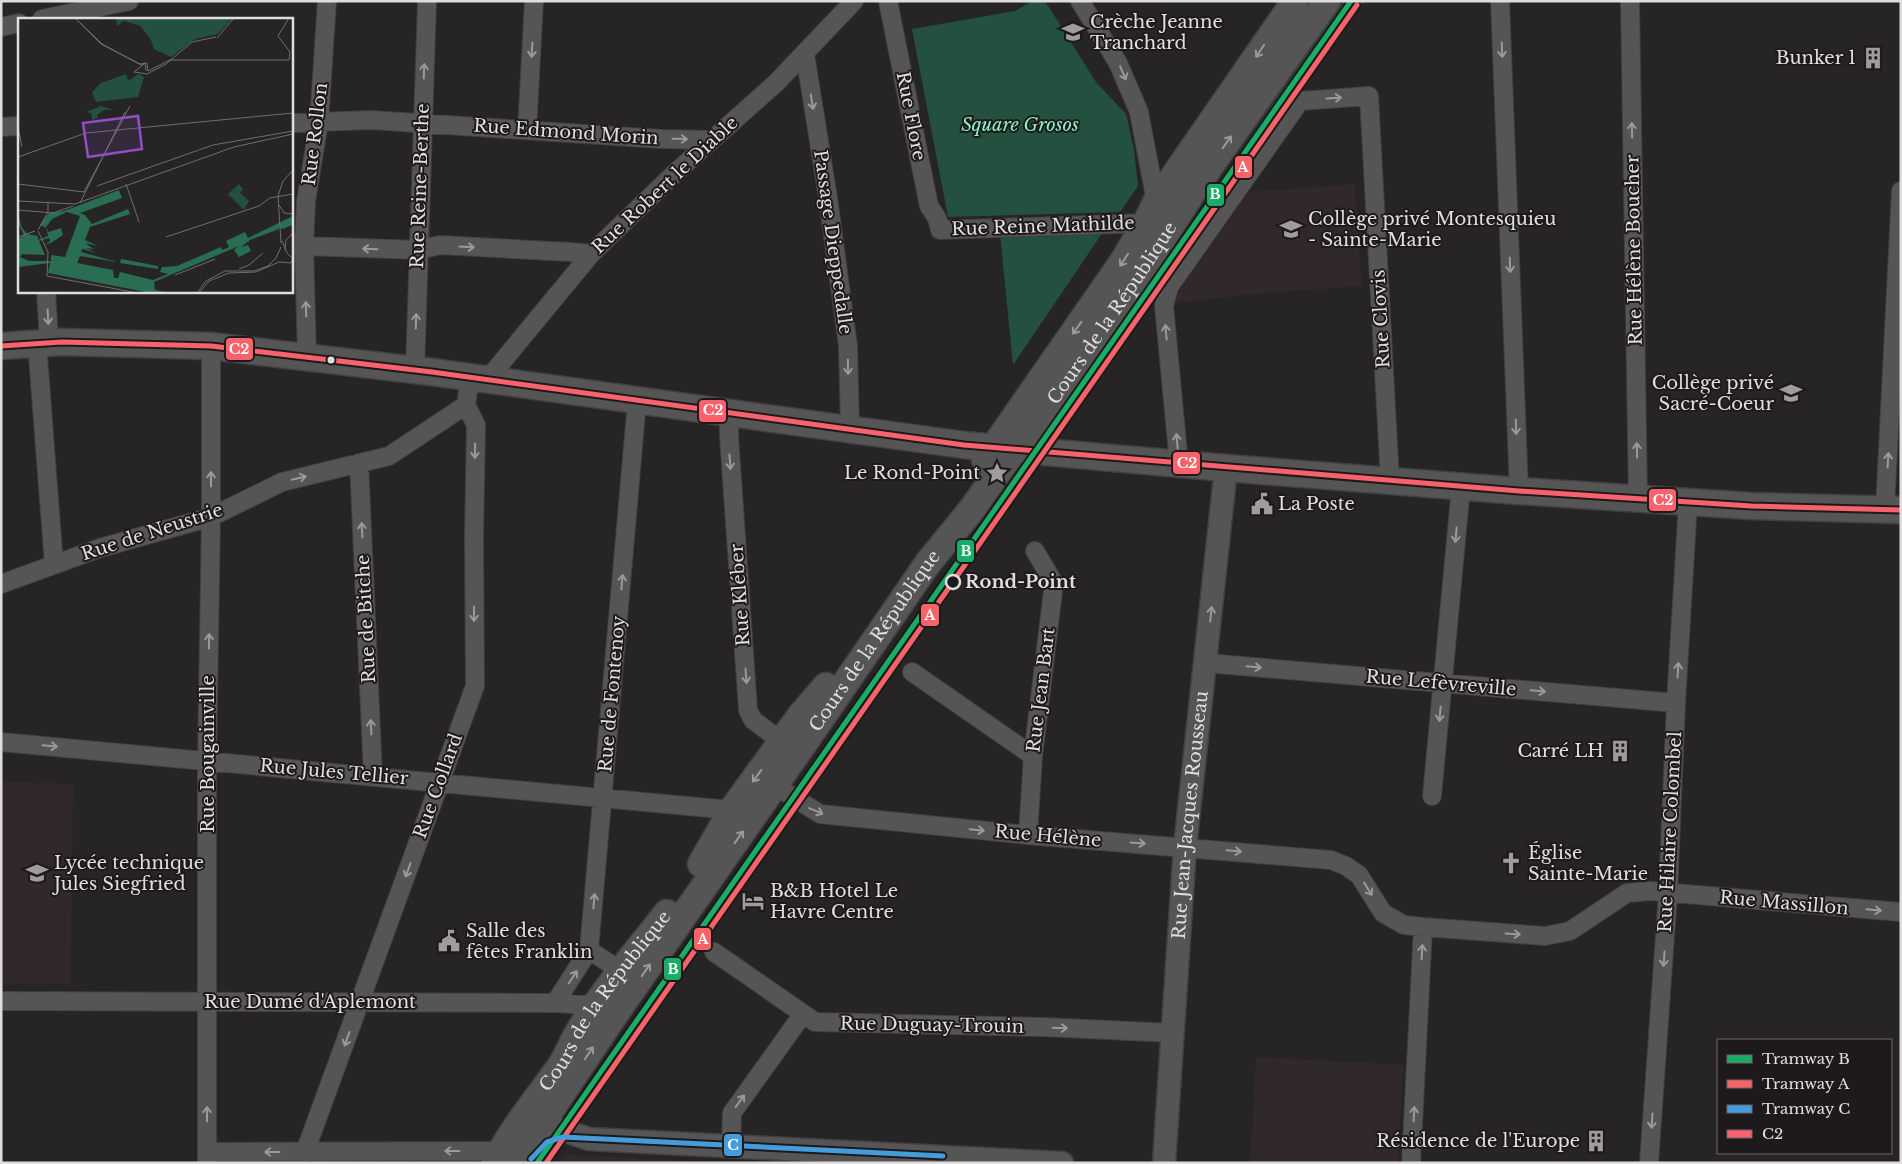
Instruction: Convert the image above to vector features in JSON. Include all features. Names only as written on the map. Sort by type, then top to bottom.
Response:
[{"type":"main road","name":"Cours de la République","points":[[504,1159],[534,1118],[607,1007],[790,747],[928,563],[972,509],[1004,449],[1152,213],[1295,1]]},
{"type":"main road","name":"Cours de la République","points":[[1004,449],[1041,418],[1144,268],[1199,182],[1327,1]]},
{"type":"main road","points":[[1,346],[43,343],[211,346],[415,370],[850,430],[1004,449],[1518,491],[1751,506],[1893,509]]},
{"type":"main road","name":"Cours de la République","points":[[607,1007],[621,970],[744,811],[774,785],[790,747]]},
{"type":"street","points":[[47,18],[129,1]]},
{"type":"street","name":"Rue Rollon","points":[[307,357],[304,246],[306,201],[319,122],[327,1]]},
{"type":"street","name":"Rue Reine-Berthe","points":[[415,370],[427,1]]},
{"type":"street","points":[[528,130],[534,1]]},
{"type":"street","name":"Rue Robert le Diable","points":[[479,379],[591,254],[711,140],[776,83],[854,1]]},
{"type":"street","name":"Rue Flore","points":[[888,1],[929,206],[937,218],[940,230]]},
{"type":"street","points":[[1080,1],[1118,63],[1139,112],[1152,213]]},
{"type":"street","points":[[1500,1],[1518,491]]},
{"type":"street","name":"Rue Hélène Boucher","points":[[1630,1],[1638,499]]},
{"type":"street","points":[[1,27],[18,23]]},
{"type":"street","name":"Passage Dieppedalle","points":[[805,54],[828,198],[848,346],[850,430]]},
{"type":"street","name":"Rue Clovis","points":[[1179,464],[1164,306],[1169,287],[1300,100],[1369,96],[1390,481]]},
{"type":"street","name":"Rue Edmond Morin","points":[[292,123],[371,120],[662,139],[711,140]]},
{"type":"street","points":[[1,127],[18,126]]},
{"type":"street","points":[[1893,509],[1901,191]]},
{"type":"street","name":"Rue Reine Mathilde","points":[[940,230],[1152,213]]},
{"type":"street","points":[[304,246],[419,250],[440,245],[591,254]]},
{"type":"street","points":[[46,292],[43,343],[54,565]]},
{"type":"street","name":"Rue Bougainville","points":[[207,1158],[207,760],[211,516],[211,346]]},
{"type":"street","points":[[466,405],[479,379]]},
{"type":"street","name":"Rue de Fontenoy","points":[[589,950],[637,400]]},
{"type":"street","name":"Rue de Neustrie","points":[[1,584],[100,548],[211,516],[282,482],[389,456],[466,405]]},
{"type":"street","name":"Rue Collard","points":[[305,1152],[474,686],[476,425],[466,405]]},
{"type":"street","name":"Rue Kléber","points":[[729,413],[728,436],[748,710],[752,720],[790,747]]},
{"type":"street","name":"Rue de Bitche","points":[[359,463],[373,776]]},
{"type":"street","name":"Rue Jean-Jacques Rousseau","points":[[1164,1163],[1185,847],[1226,468]]},
{"type":"street","points":[[1432,796],[1461,487]]},
{"type":"street","name":"Rue Hilaire Colombel","points":[[1649,1163],[1668,893],[1676,703],[1688,502]]},
{"type":"street","name":"Rue Jean Bart","points":[[1028,835],[1033,756],[1054,582],[1035,551]]},
{"type":"street","name":"Rue Lefèvreville","points":[[1206,662],[1676,703]]},
{"type":"street","points":[[912,672],[1033,756]]},
{"type":"street","name":"Rue Jules Tellier","points":[[1,742],[744,811]]},
{"type":"street","name":"Rue Hélène","points":[[774,785],[820,814],[1028,835],[1331,860]]},
{"type":"street","name":"Rue Massillon","points":[[1331,860],[1346,866],[1359,875],[1383,913],[1404,925],[1423,927],[1545,936],[1570,931],[1627,893],[1650,891],[1901,912]]},
{"type":"street","points":[[1411,1163],[1423,927]]},
{"type":"street","points":[[555,1003],[589,950],[621,970]]},
{"type":"street","name":"Rue Duguay-Trouin","points":[[714,952],[816,1022],[1172,1032]]},
{"type":"street","name":"Rue Dumé d'Aplemont","points":[[1,1001],[555,1003],[607,1007]]},
{"type":"street","points":[[731,1147],[732,1113],[803,1014]]},
{"type":"street","points":[[534,1118],[589,1139],[1062,1163]]},
{"type":"street","points":[[207,1158],[305,1152],[504,1159]]},
{"type":"shaded area","name":"Collège privé Montesquieu - Sainte-Marie","points":[[1355,184],[1362,286],[1273,292],[1175,303],[1174,299],[1239,206],[1239,200],[1243,200],[1249,192]]},
{"type":"shaded area","name":"Lycée technique Jules Siegfried","points":[[1,782],[73,784],[71,984],[1,984]]},
{"type":"shaded area","points":[[1256,1057],[1403,1065],[1398,1163],[1250,1163]]},
{"type":"shaded area","points":[[564,1154],[595,1156],[727,1163],[558,1163]]},
{"type":"green space","name":"Square Grosos","points":[[1032,1],[1045,1],[1096,82],[1126,114],[1134,150],[1138,186],[1120,212],[948,217],[912,29],[1015,11]]},
{"type":"green space","points":[[1344,1],[1364,1],[1072,416],[1064,405]]},
{"type":"green space","points":[[1105,229],[1013,365],[1000,234]]},
{"type":"tram line","name":"B","points":[[537,1163],[1351,1]]},
{"type":"tram line","name":"A","points":[[546,1163],[1357,5]]},
{"type":"tram line","name":"C","points":[[531,1159],[547,1142],[563,1137],[943,1156]]},
{"type":"transit line","name":"C2","points":[[1,346],[62,342],[211,346],[432,372],[964,445],[1519,491],[1751,506],[1901,510]]},
{"type":"place","name":"Crèche Jeanne Tranchard","points":[[1073,32]]},
{"type":"place","name":"Bunker 1","points":[[1873,58]]},
{"type":"place","name":"Collège privé Montesquieu - Sainte-Marie","points":[[1291,229]]},
{"type":"place","name":"Collège privé Sacré-Coeur","points":[[1791,393]]},
{"type":"place","name":"Le Rond-Point","points":[[997,473]]},
{"type":"place","name":"La Poste","points":[[1262,504]]},
{"type":"place","name":"Rond-Point","points":[[953,582]]},
{"type":"place","name":"Carré LH","points":[[1620,751]]},
{"type":"place","name":"Église Sainte-Marie","points":[[1511,863]]},
{"type":"place","name":"Lycée technique Jules Siegfried","points":[[37,873]]},
{"type":"place","name":"B&B Hotel Le Havre Centre","points":[[753,901]]},
{"type":"place","name":"Salle des fêtes Franklin","points":[[449,941]]},
{"type":"place","name":"Résidence de l'Europe","points":[[1596,1141]]}]
